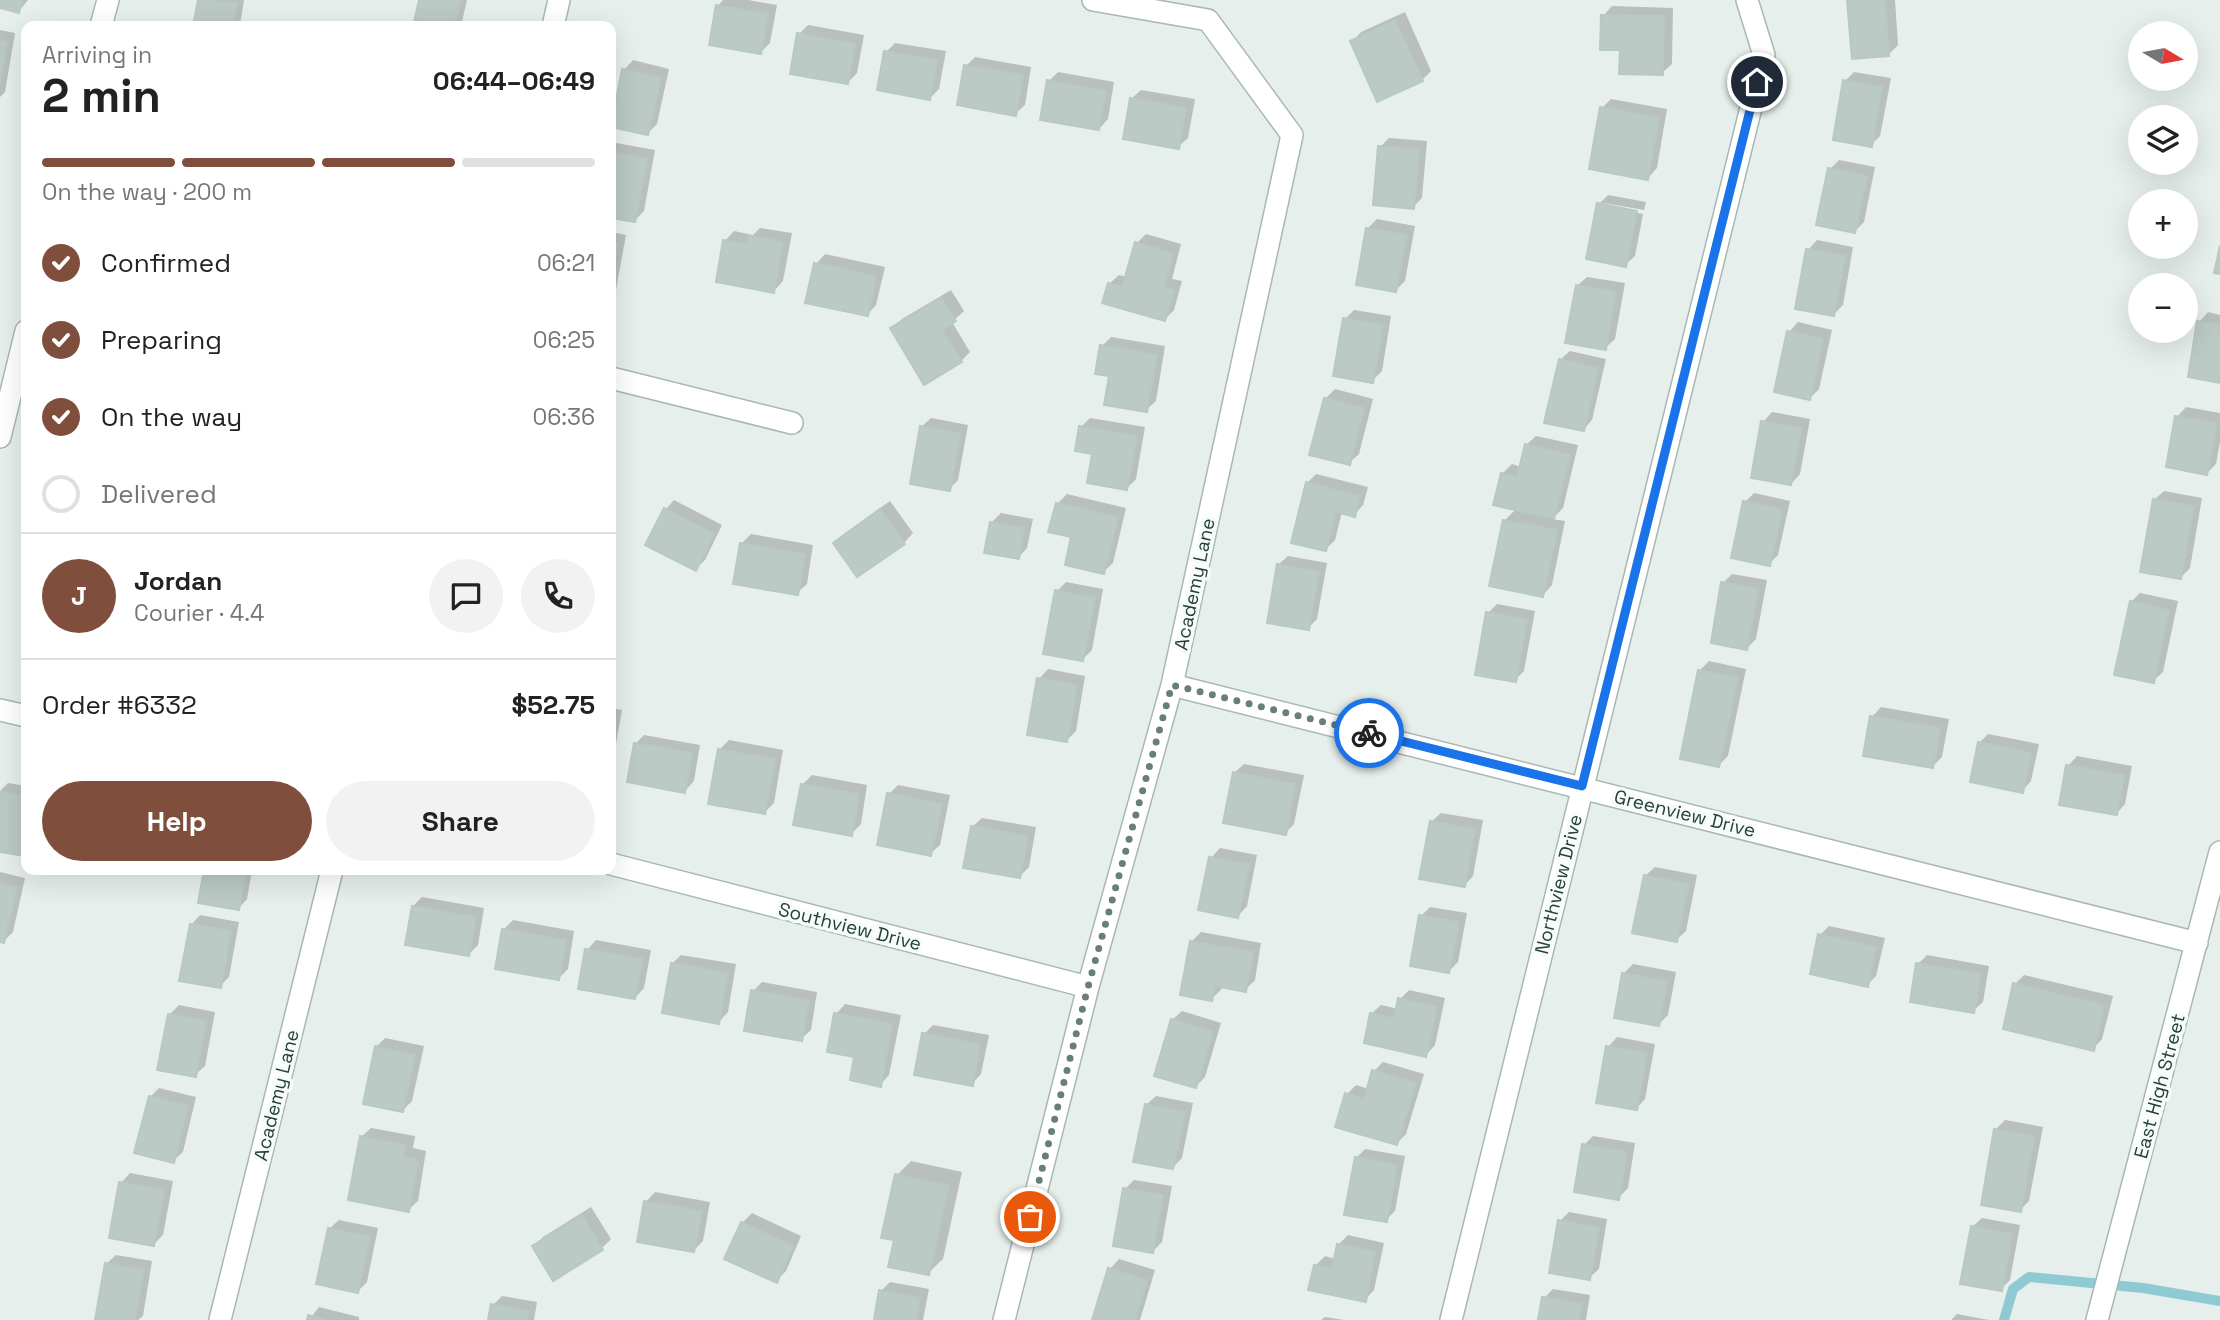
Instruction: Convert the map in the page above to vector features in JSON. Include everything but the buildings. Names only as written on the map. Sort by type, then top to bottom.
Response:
[{"type":"street","points":[[103,21],[108,0]]},
{"type":"street","points":[[554,21],[559,0]]},
{"type":"street","name":"Academy Lane","points":[[1004,1320],[1088,987],[1172,685],[1292,135],[1208,20],[1093,0]]},
{"type":"street","name":"Northview Drive","points":[[1451,1320],[1764,55],[1747,0]]},
{"type":"street","points":[[0,437],[21,351]]},
{"type":"street","points":[[616,379],[792,423]]},
{"type":"street","name":"Greenview Drive","points":[[1172,685],[1582,786],[2197,943]]},
{"type":"street","points":[[0,710],[21,715]]},
{"type":"street","name":"East High Street","points":[[2097,1320],[2220,852]]},
{"type":"street","name":"Southview Drive","points":[[616,865],[1088,987]]},
{"type":"street","name":"Academy Lane","points":[[220,1320],[331,875]]},
{"type":"waterway","points":[[2004,1320],[2013,1289],[2029,1277],[2143,1288],[2220,1301]]},
{"type":"way so far","points":[[1030,1217],[1088,987],[1172,685],[1369,733]]},
{"type":"route","points":[[1369,733],[1582,786],[1757,82]]}]
